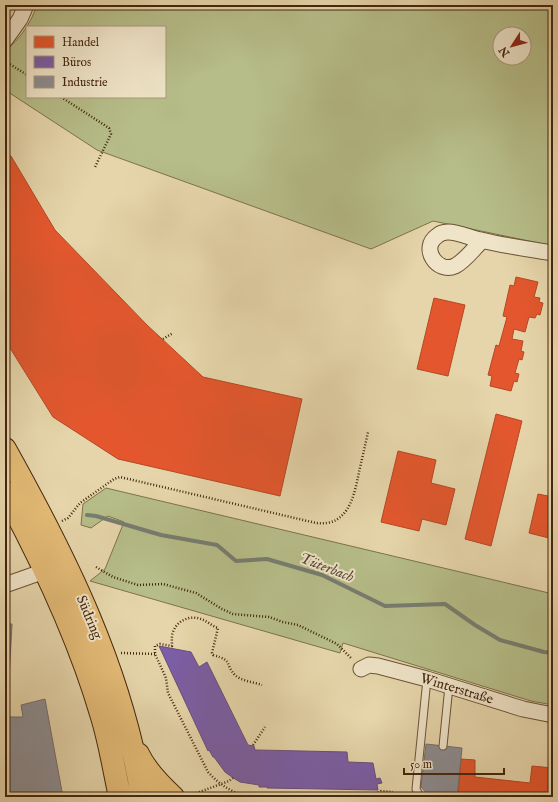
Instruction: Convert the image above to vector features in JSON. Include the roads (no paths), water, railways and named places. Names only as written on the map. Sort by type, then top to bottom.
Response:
[{"type":"main road","name":"Südring","points":[[5,449],[38,509],[56,567],[75,638],[96,696],[109,740],[120,797]]},
{"type":"main road","name":"Südring","points":[[5,492],[32,542],[56,567],[85,606],[109,665],[130,736],[142,797]]},
{"type":"main road","points":[[130,736],[143,764],[163,788],[173,797]]},
{"type":"street","points":[[5,40],[20,20],[26,5]]},
{"type":"street","points":[[482,240],[553,253]]},
{"type":"street","points":[[5,586],[56,567]]},
{"type":"street","name":"Winterstraße","points":[[361,669],[370,665],[378,666],[427,679],[523,709],[553,715]]},
{"type":"lane","points":[[420,797],[416,789],[427,679]]},
{"type":"lane","points":[[443,746],[449,686]]},
{"type":"waterway","name":"Tüterbach","points":[[87,515],[96,516],[161,535],[217,545],[236,561],[267,559],[322,575],[385,606],[445,604],[500,640],[553,653]]}]
